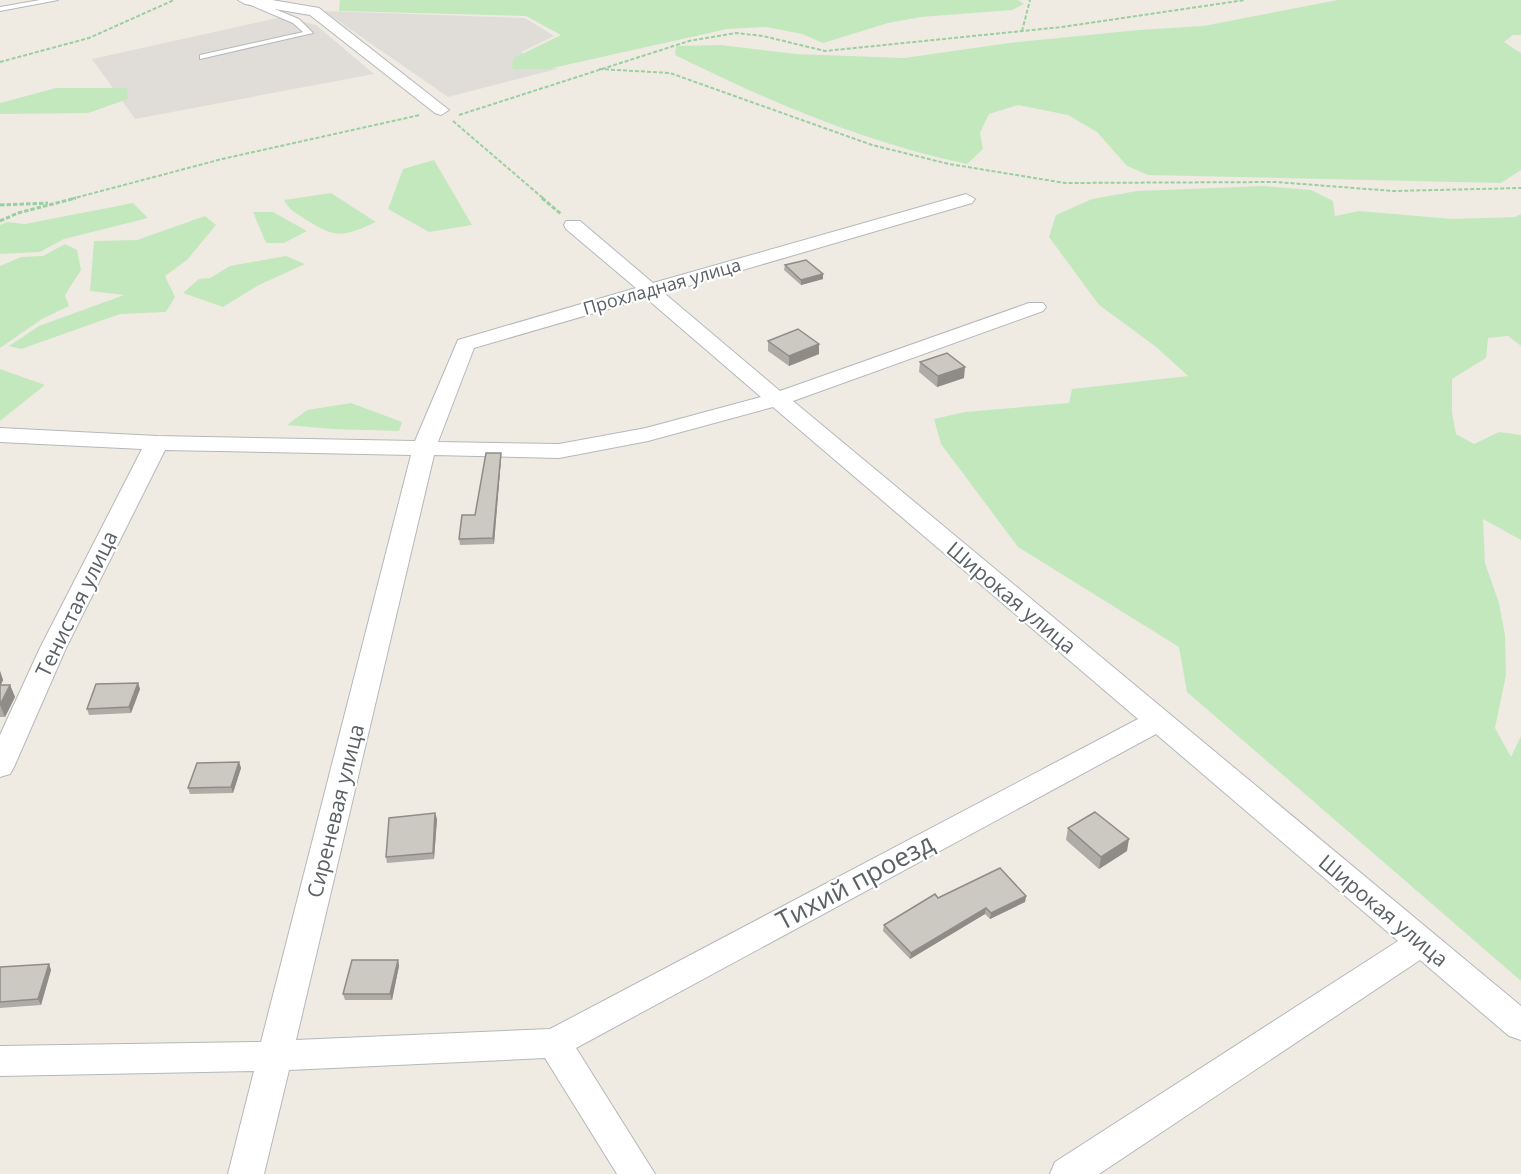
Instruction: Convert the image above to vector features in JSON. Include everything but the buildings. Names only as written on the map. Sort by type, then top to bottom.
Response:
[{"type":"street","points":[[247,1],[314,11],[441,110]]},
{"type":"street","name":"Прохладная улица","points":[[424,448],[465,344],[966,199]]},
{"type":"street","name":"Широкая улица","points":[[573,225],[648,291],[1521,1026]]},
{"type":"street","points":[[0,435],[158,443],[559,451],[648,435],[777,399],[1036,306]]},
{"type":"street","name":"Тенистая улица","points":[[0,767],[53,648],[158,443]]},
{"type":"street","name":"Сиреневая улица","points":[[246,1174],[424,448]]},
{"type":"street","name":"Тихий проезд","points":[[554,1043],[1157,721]]},
{"type":"street","points":[[1068,1174],[1421,943]]},
{"type":"street","points":[[0,1061],[276,1056],[554,1043],[637,1174]]},
{"type":"lane","points":[[0,9],[54,0]]},
{"type":"lane","points":[[202,57],[309,33],[296,21],[247,1]]},
{"type":"path","points":[[0,62],[31,57],[105,32],[174,0]]},
{"type":"path","points":[[1021,31],[1030,0]]},
{"type":"path","points":[[573,225],[450,118],[689,41],[736,33],[763,36],[825,51],[1021,31],[1245,0]]},
{"type":"path","points":[[599,69],[670,73],[754,101],[796,120],[872,145],[949,164],[1065,183],[1276,182],[1393,191],[1521,188]]},
{"type":"path","points":[[0,221],[57,203],[222,159],[441,110]]},
{"type":"path","points":[[0,206],[57,203]]},
{"type":"shaded area","points":[[324,11],[525,18],[554,36],[521,52],[557,69],[448,97]]},
{"type":"shaded area","points":[[282,17],[316,25],[374,74],[135,119],[92,59]]},
{"type":"green space","points":[[340,0],[1018,0],[1024,4],[1012,10],[921,17],[888,23],[823,43],[802,34],[766,27],[727,29],[548,69],[512,69],[514,58],[561,35],[526,16],[339,11]]},
{"type":"green space","points":[[1338,0],[1521,0],[1521,35],[1513,35],[1504,42],[1521,53],[1521,170],[1501,183],[1148,175],[1127,166],[1097,132],[1068,115],[1018,105],[989,114],[980,133],[983,149],[967,164],[891,145],[818,119],[675,55],[676,46],[721,45],[796,54],[904,58],[1009,43],[1203,26]]},
{"type":"green space","points":[[56,88],[127,88],[128,99],[88,113],[0,114],[0,103]]},
{"type":"green space","points":[[434,160],[472,225],[429,232],[388,209],[403,169]]},
{"type":"green space","points":[[1264,186],[1311,190],[1333,201],[1335,216],[1359,211],[1453,219],[1515,217],[1521,214],[1521,346],[1508,336],[1488,338],[1486,358],[1452,379],[1452,412],[1456,434],[1474,444],[1499,432],[1521,435],[1521,540],[1483,519],[1485,563],[1499,603],[1505,635],[1506,675],[1495,728],[1511,757],[1521,736],[1521,981],[1187,692],[1179,647],[1018,547],[941,444],[934,419],[965,412],[1069,403],[1072,389],[1188,376],[1155,346],[1099,305],[1049,237],[1056,215],[1092,199],[1137,191]]},
{"type":"green space","points":[[331,193],[376,222],[347,233],[332,233],[296,213],[284,200]]},
{"type":"green space","points":[[133,203],[148,218],[64,239],[40,252],[0,254],[0,225],[7,222],[25,224]]},
{"type":"green space","points":[[253,212],[273,212],[307,231],[284,243],[266,243]]},
{"type":"green space","points":[[205,216],[216,225],[187,260],[165,276],[175,297],[166,312],[120,314],[21,349],[9,346],[39,326],[124,295],[90,291],[94,241],[137,240]]},
{"type":"green space","points":[[65,244],[77,250],[81,270],[65,295],[69,306],[42,319],[0,348],[0,266],[21,257],[43,256]]},
{"type":"green space","points":[[286,256],[305,264],[259,285],[223,307],[183,293],[199,279],[210,278],[230,266]]},
{"type":"green space","points":[[0,369],[45,385],[0,421]]},
{"type":"green space","points":[[351,403],[402,422],[399,431],[287,425],[307,410]]}]
